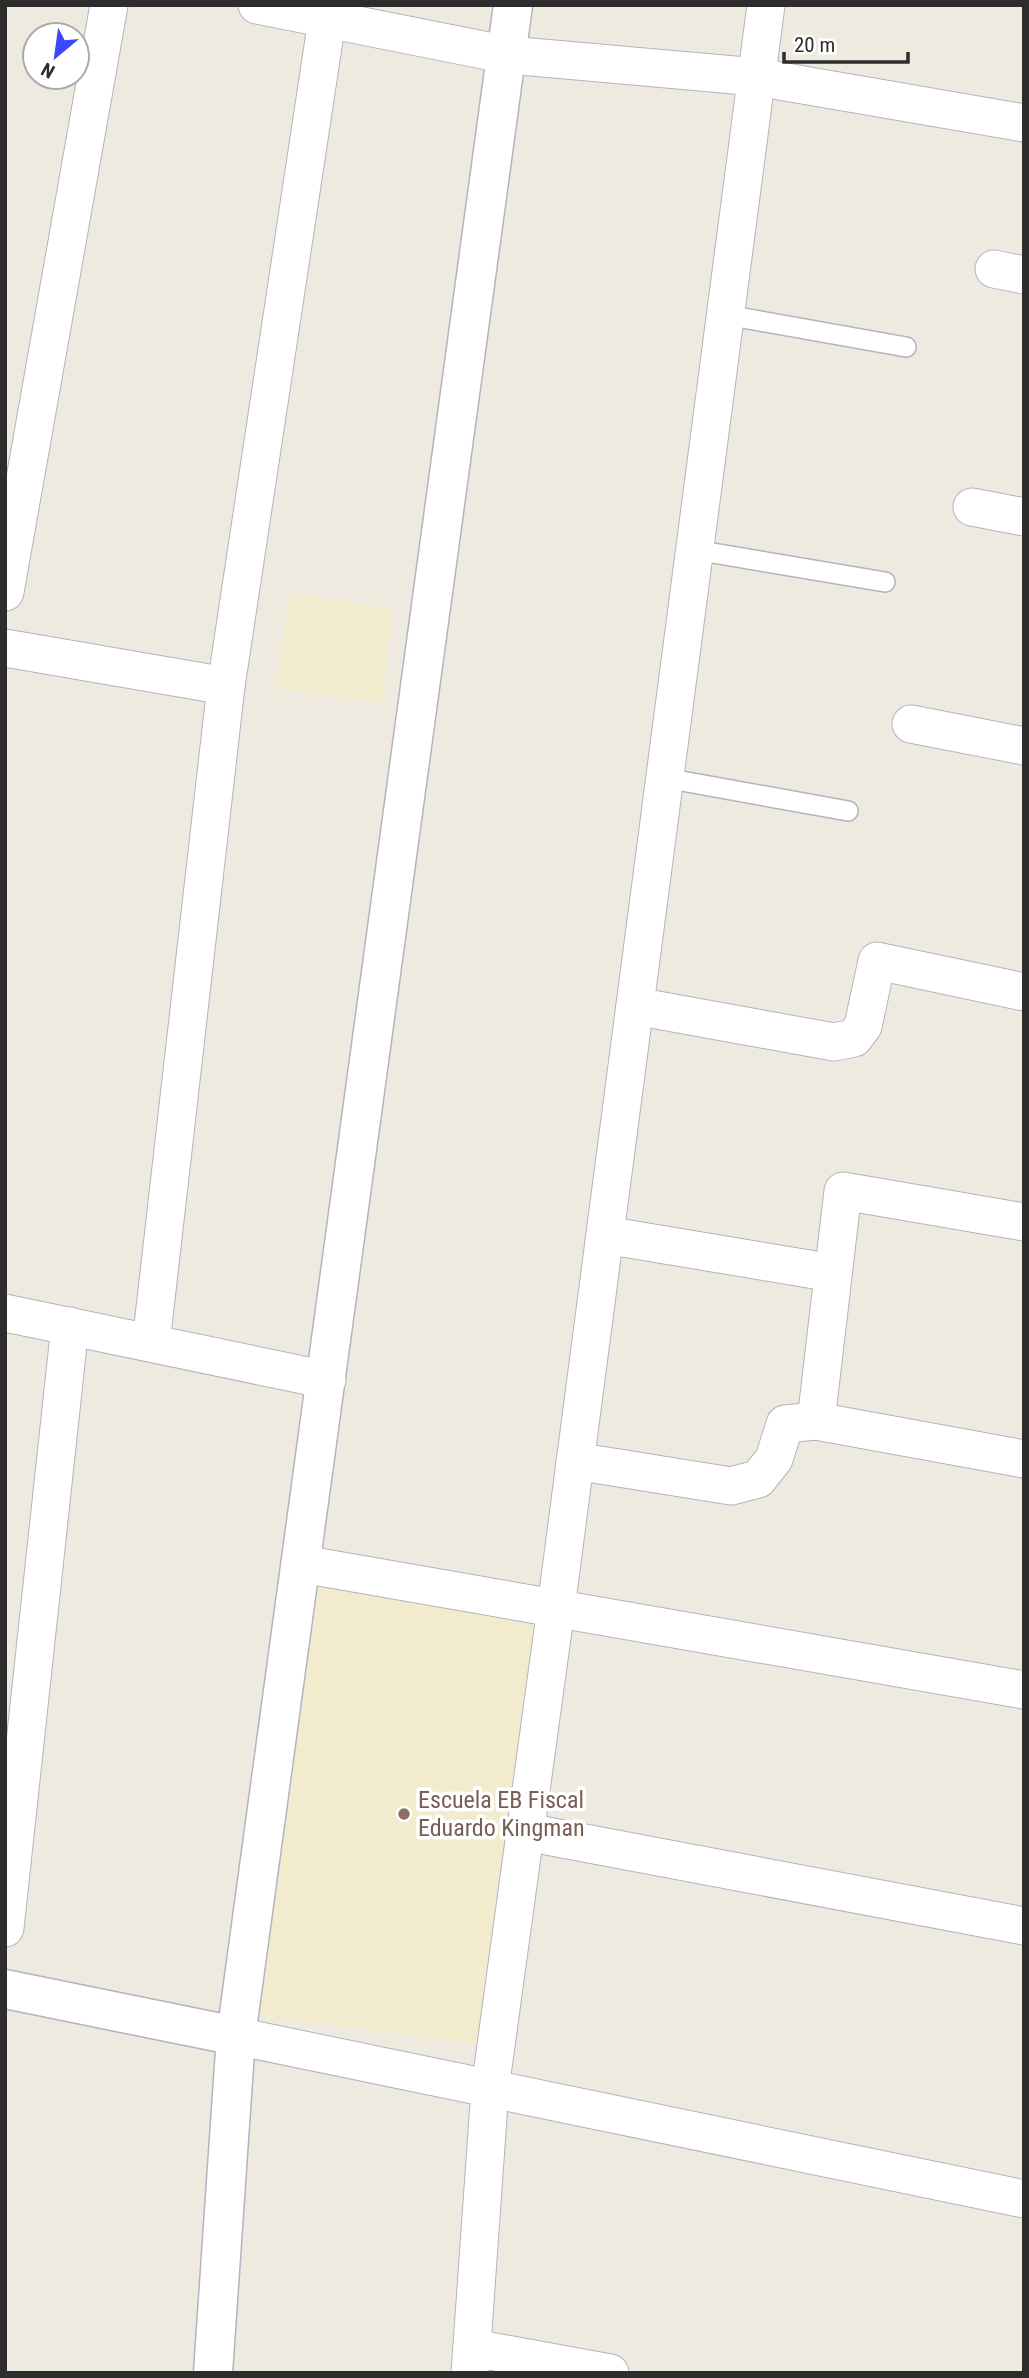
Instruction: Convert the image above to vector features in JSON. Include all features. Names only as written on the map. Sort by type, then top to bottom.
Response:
[{"type":"street","points":[[5,592],[109,5]]},
{"type":"street","points":[[257,5],[508,55],[757,77],[1024,123]]},
{"type":"street","points":[[213,2373],[236,2036],[513,5]]},
{"type":"street","points":[[610,2373],[471,2360],[490,2089],[556,1608],[766,5]]},
{"type":"street","points":[[152,1343],[226,687],[327,20]]},
{"type":"street","points":[[972,507],[1024,517]]},
{"type":"street","points":[[5,648],[226,687]]},
{"type":"street","points":[[911,724],[1024,746]]},
{"type":"street","points":[[635,1006],[834,1042],[853,1038],[863,1026],[877,961],[1024,992]]},
{"type":"street","points":[[816,1421],[843,1191],[1024,1222]]},
{"type":"street","points":[[605,1235],[833,1273]]},
{"type":"street","points":[[5,1313],[327,1380]]},
{"type":"street","points":[[5,1928],[70,1326]]},
{"type":"street","points":[[575,1461],[731,1486],[758,1479],[774,1460],[785,1424],[816,1421],[1024,1459]]},
{"type":"street","points":[[302,1564],[1024,1690]]},
{"type":"street","points":[[526,1832],[1024,1926]]},
{"type":"street","points":[[5,1989],[1023,2196]]},
{"type":"lane","points":[[726,315],[906,346]]},
{"type":"lane","points":[[695,550],[885,582]]},
{"type":"lane","points":[[665,778],[848,811]]},
{"type":"shaded area","points":[[290,592],[393,609],[382,703],[276,688]]},
{"type":"shaded area","name":"Escuela EB Fiscal Eduardo Kingman","points":[[312,1581],[551,1613],[497,2047],[256,2015]]},
{"type":"place","name":"Escuela EB Fiscal Eduardo Kingman","points":[[404,1814]]}]
